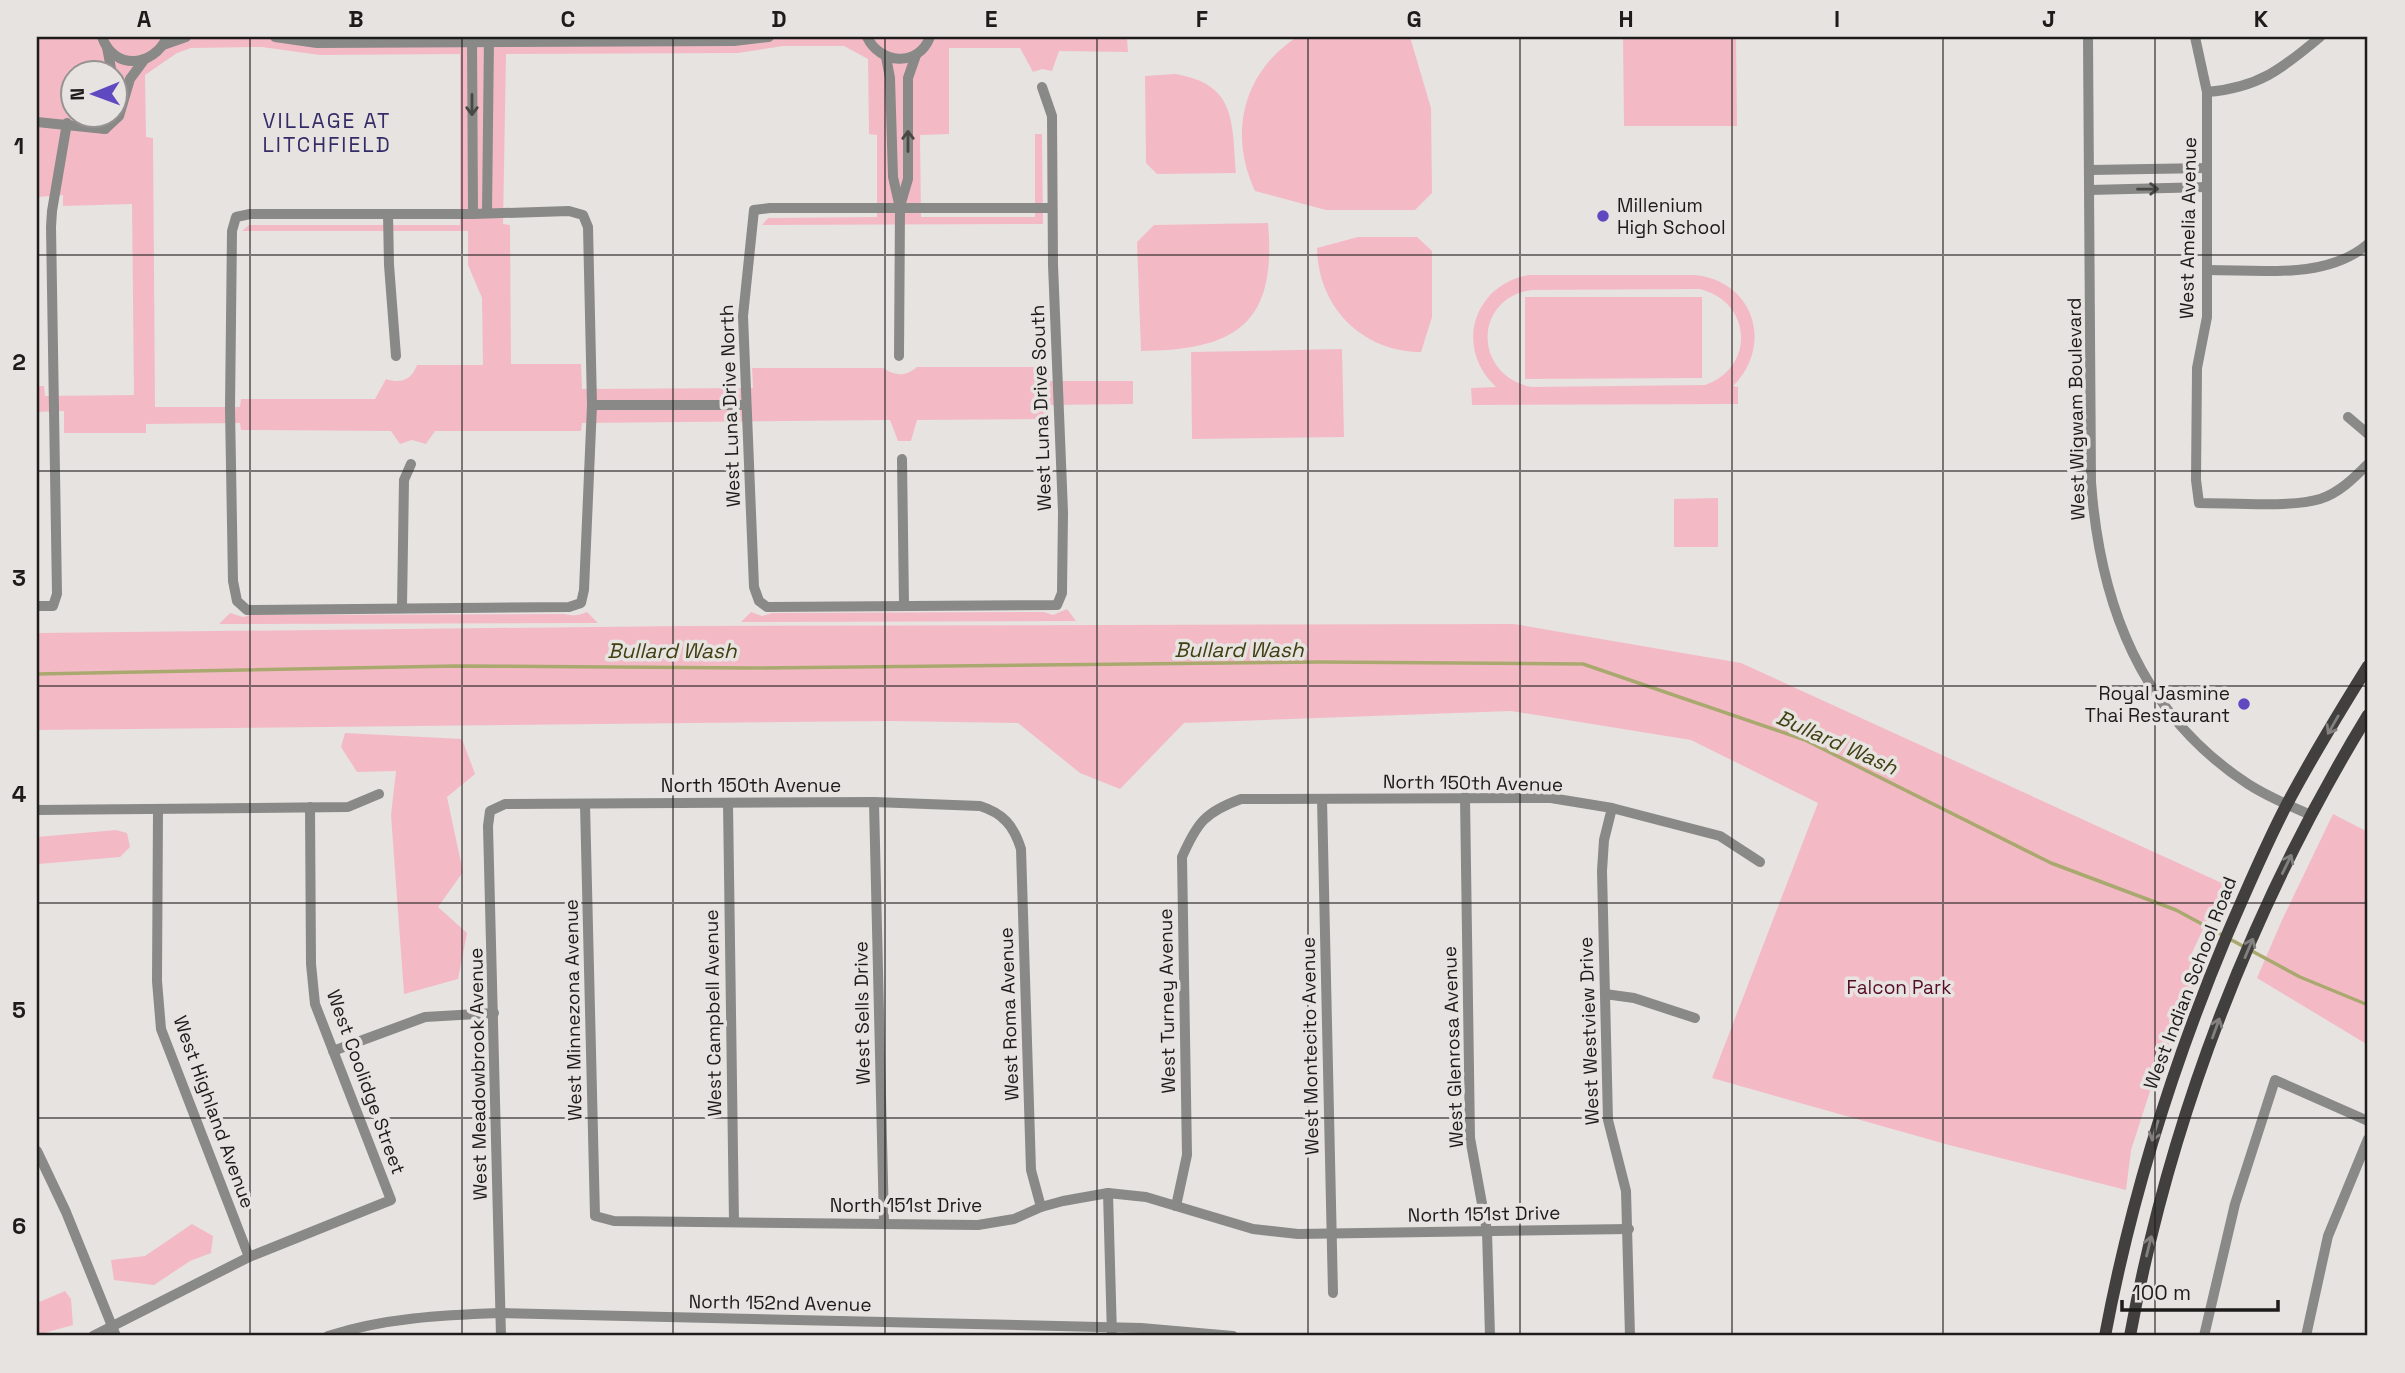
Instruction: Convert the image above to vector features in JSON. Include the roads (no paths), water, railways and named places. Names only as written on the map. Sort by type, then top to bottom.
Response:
[{"type":"main road","name":"West Indian School Road","points":[[2105,1336],[2132,1211],[2154,1133],[2190,1027],[2244,895],[2287,804],[2368,666]]},
{"type":"main road","name":"West Indian School Road","points":[[2130,1336],[2149,1245],[2182,1125],[2234,982],[2263,913],[2311,815],[2368,715]]},
{"type":"street","points":[[103,40],[123,59],[134,61],[152,57],[165,41],[186,37]]},
{"type":"street","points":[[275,37],[317,43],[472,39],[734,41],[769,37]]},
{"type":"street","points":[[855,37],[869,41],[886,57],[890,78],[893,177],[900,208],[899,356]]},
{"type":"street","points":[[886,57],[906,59],[916,55],[930,37]]},
{"type":"street","name":"West Wigwam Boulevard","points":[[2088,37],[2091,482],[2100,554],[2112,602],[2134,658],[2179,726],[2215,761],[2250,786],[2311,815]]},
{"type":"street","name":"West Amelia Avenue","points":[[2195,37],[2207,92],[2207,317],[2197,368],[2196,480],[2199,503],[2293,503],[2320,499],[2347,485],[2368,464]]},
{"type":"street","points":[[2207,92],[2233,90],[2259,82],[2283,68],[2320,37]]},
{"type":"street","points":[[472,39],[473,214]]},
{"type":"street","points":[[487,213],[489,39]]},
{"type":"street","points":[[103,40],[109,60]]},
{"type":"street","points":[[900,208],[908,179],[908,78],[916,55]]},
{"type":"street","points":[[130,79],[144,60]]},
{"type":"street","name":"West Luna Drive South","points":[[904,605],[1057,605],[1062,593],[1052,116],[1042,87]]},
{"type":"street","points":[[37,122],[60,123]]},
{"type":"street","points":[[37,606],[52,606],[57,594],[51,227],[66,130]]},
{"type":"street","points":[[2090,170],[2207,169]]},
{"type":"street","points":[[2090,190],[2207,187]]},
{"type":"street","points":[[900,208],[1052,208]]},
{"type":"street","name":"West Luna Drive North","points":[[900,208],[754,210],[743,316],[754,587],[759,601],[766,607],[904,605]]},
{"type":"street","points":[[569,211],[583,215],[588,228],[592,405],[581,603],[569,607],[247,610],[237,601],[233,582],[230,409],[232,231],[236,217],[250,214],[473,214],[569,211]]},
{"type":"street","points":[[388,214],[396,356]]},
{"type":"street","points":[[2208,270],[2289,270],[2323,267],[2355,256],[2368,244]]},
{"type":"street","points":[[592,405],[745,405]]},
{"type":"street","points":[[2348,417],[2368,434]]},
{"type":"street","points":[[902,458],[904,605]]},
{"type":"street","points":[[402,608],[404,480],[411,464]]},
{"type":"street","points":[[37,810],[348,807],[379,794]]},
{"type":"street","name":"West Glenrosa Avenue","points":[[1465,797],[1470,1138],[1487,1231],[1490,1336]]},
{"type":"street","name":"North 150th Avenue","points":[[1217,807],[1241,799],[1551,798],[1612,808],[1720,836],[1759,862]]},
{"type":"street","name":"West Montecito Avenue","points":[[1322,799],[1333,1293]]},
{"type":"street","name":"North 150th Avenue","points":[[490,811],[505,804],[874,802],[980,806],[992,810],[1009,822]]},
{"type":"street","name":"West Sells Drive","points":[[874,802],[884,1223]]},
{"type":"street","name":"West Campbell Avenue","points":[[727,803],[734,1222]]},
{"type":"street","name":"West Minnezona Avenue","points":[[585,804],[595,1216]]},
{"type":"street","name":"West Coolidge Street","points":[[249,1257],[391,1200],[315,1004],[311,978],[310,807]]},
{"type":"street","name":"West Turney Avenue","points":[[1176,1206],[1186,1155],[1182,857],[1195,828],[1217,807]]},
{"type":"street","name":"West Westview Drive","points":[[1612,808],[1602,854],[1608,1120],[1626,1191],[1630,1336]]},
{"type":"street","name":"West Highland Avenue","points":[[158,809],[157,981],[162,1030],[249,1257]]},
{"type":"street","name":"West Meadowbrook Avenue","points":[[490,811],[500,1336]]},
{"type":"street","name":"West Roma Avenue","points":[[1009,822],[1017,834],[1022,856],[1031,1170],[1041,1207]]},
{"type":"street","points":[[1605,993],[1634,998],[1695,1018]]},
{"type":"street","points":[[333,1051],[425,1017],[494,1013]]},
{"type":"street","points":[[2204,1336],[2211,1296],[2235,1205],[2275,1080],[2368,1121]]},
{"type":"street","points":[[2306,1336],[2328,1236],[2368,1139]]},
{"type":"street","points":[[37,1151],[66,1212],[115,1331]]},
{"type":"street","points":[[1108,1193],[1112,1332]]},
{"type":"street","name":"North 151st Drive","points":[[595,1216],[614,1221],[978,1225],[1013,1219],[1041,1207],[1108,1193],[1146,1197],[1254,1229],[1298,1234],[1629,1228]]},
{"type":"street","points":[[93,1336],[115,1331],[249,1257]]},
{"type":"street","name":"North 152nd Avenue","points":[[328,1336],[393,1321],[500,1313],[1112,1332],[1167,1329],[1233,1336]]},
{"type":"waterway","name":"Bullard Wash","points":[[37,674],[455,666],[751,668],[1321,662],[1583,664],[1805,740],[2051,863],[2176,910],[2300,977],[2368,1005]]},
{"type":"place","name":"Millenium High School","points":[[1603,216]]},
{"type":"place","name":"Royal Jasmine Thai Restaurant","points":[[2244,704]]},
{"type":"district","name":"VILLAGE AT LITCHFIELD","points":[[327,132]]},
{"type":"park label","name":"Falcon Park","points":[[1899,987]]}]
